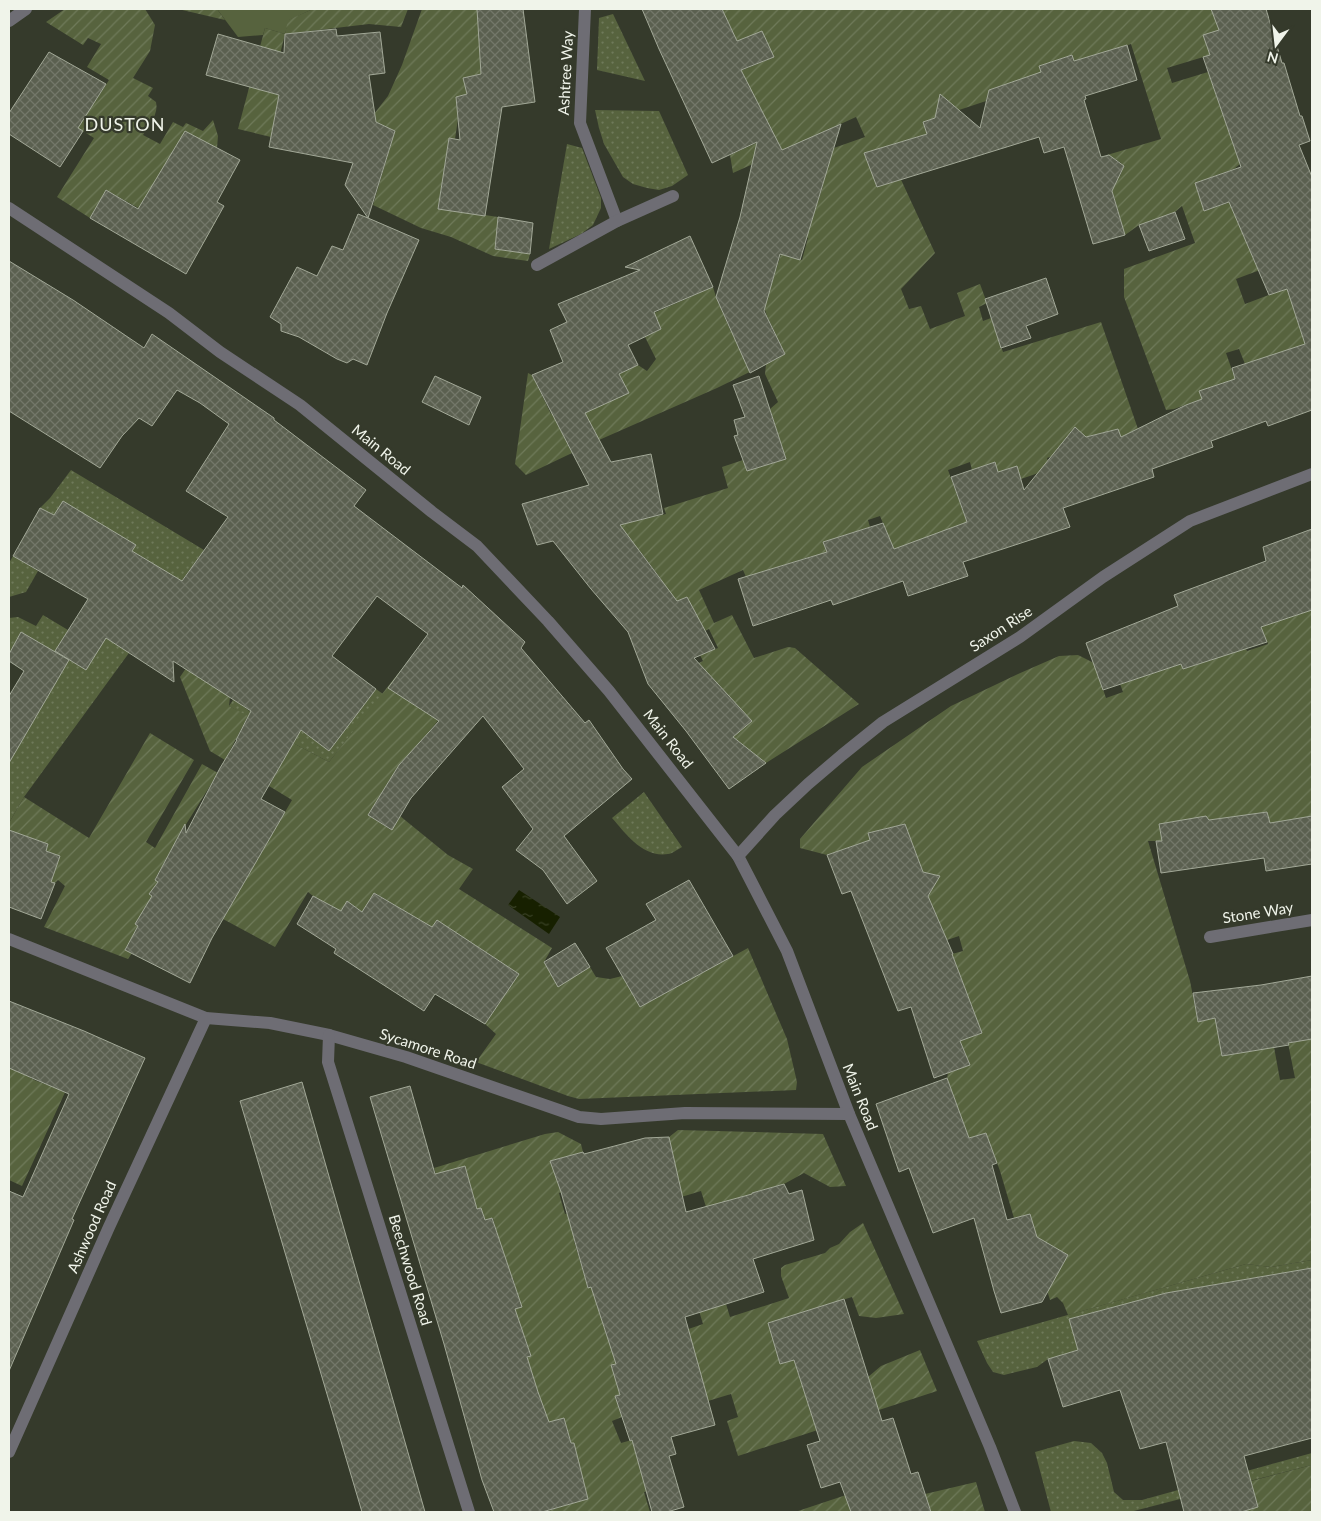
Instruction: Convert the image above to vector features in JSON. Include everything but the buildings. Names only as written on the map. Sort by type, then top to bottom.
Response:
[{"type":"street","points":[[9,21],[26,9]]},
{"type":"street","name":"Ashtree Way","points":[[585,9],[580,123],[617,221]]},
{"type":"street","points":[[537,265],[617,221],[673,196]]},
{"type":"street","name":"Main Road","points":[[9,208],[170,313],[220,352],[300,405],[477,546],[548,621],[610,691],[738,856],[786,951],[849,1114],[990,1447],[1015,1512]]},
{"type":"street","name":"Saxon Rise","points":[[738,856],[808,784],[883,722],[1020,637],[1103,577],[1190,521],[1312,474]]},
{"type":"street","name":"Stone Way","points":[[1210,937],[1312,920]]},
{"type":"street","name":"Sycamore Road","points":[[9,939],[206,1018],[270,1024],[329,1036],[406,1057],[579,1118],[601,1119],[685,1113],[849,1114]]},
{"type":"street","name":"Ashwood Road","points":[[9,1452],[109,1227],[206,1018]]},
{"type":"street","name":"Beechwood Road","points":[[329,1036],[328,1062],[469,1512]]},
{"type":"shaded area","points":[[65,9],[145,9],[155,25],[150,51],[133,78],[153,88],[148,96],[156,102],[157,106],[155,115],[143,135],[160,144],[173,122],[183,127],[186,123],[203,131],[213,120],[218,136],[217,148],[185,203],[216,221],[203,244],[106,190],[90,218],[57,197],[94,138],[52,112],[68,87],[94,103],[109,80],[87,67],[101,44],[88,38],[83,45],[46,22]]},
{"type":"shaded area","points":[[178,9],[217,9],[225,20]]},
{"type":"shaded area","points":[[217,9],[313,9],[289,20],[285,34],[265,28],[263,35],[238,37]]},
{"type":"shaded area","points":[[313,9],[408,9],[401,27],[369,24],[285,34],[288,20]]},
{"type":"shaded area","points":[[422,9],[477,9],[482,74],[464,78],[467,94],[456,98],[458,119],[455,139],[449,138],[438,208],[498,217],[495,249],[530,254],[528,261],[493,256],[451,237],[421,228],[373,205],[395,131],[370,119],[388,96],[402,65]]},
{"type":"shaded area","points":[[722,9],[1212,9],[1219,30],[1210,55],[1167,68],[1172,83],[1208,72],[1240,164],[1234,169],[1195,183],[1204,211],[1243,198],[1279,234],[1248,246],[1255,263],[1268,267],[1236,279],[1245,304],[1287,288],[1312,320],[1312,359],[1278,371],[1273,355],[1245,364],[1239,349],[1226,353],[1239,390],[1166,410],[1124,297],[1124,269],[1195,243],[1182,206],[1175,212],[1139,225],[1125,235],[1109,179],[1120,176],[1123,168],[1121,163],[1115,159],[1108,161],[1107,155],[1161,139],[1131,44],[1093,56],[1080,81],[1072,55],[1039,66],[1044,82],[1011,93],[1003,85],[989,90],[986,101],[959,110],[932,146],[925,148],[920,136],[895,144],[897,171],[935,253],[901,289],[909,309],[921,306],[930,329],[965,316],[957,293],[980,284],[987,303],[979,307],[983,321],[991,318],[1003,352],[1101,322],[1138,429],[1121,437],[1117,429],[1090,436],[1069,450],[1047,458],[1050,469],[1021,479],[1017,466],[998,472],[995,462],[972,470],[970,462],[948,470],[969,528],[894,549],[880,516],[868,520],[870,527],[823,542],[829,558],[812,556],[746,577],[743,570],[699,590],[714,623],[732,615],[754,658],[788,647],[795,648],[859,704],[766,763],[733,737],[751,721],[670,677],[703,661],[700,655],[718,648],[709,629],[692,637],[697,616],[687,597],[671,603],[661,579],[640,551],[613,526],[666,514],[664,508],[728,488],[722,467],[743,460],[747,471],[786,459],[770,409],[778,402],[765,374],[766,364],[717,388],[599,440],[588,419],[561,431],[572,453],[526,475],[515,464],[528,373],[532,375],[551,414],[581,401],[629,393],[619,374],[638,365],[647,371],[656,359],[645,337],[661,329],[654,313],[713,287],[731,332],[748,325],[767,364],[785,354],[767,316],[755,278],[772,283],[781,254],[802,260],[808,238],[786,231],[792,214],[812,220],[823,186],[812,182],[831,149],[865,137],[856,117],[733,173],[730,155],[774,135],[765,117],[750,123],[738,72],[774,57],[737,41]]},
{"type":"shaded area","points":[[613,14],[645,81],[597,70],[599,18]]},
{"type":"shaded area","points":[[265,28],[285,34],[276,71],[283,72],[271,137],[238,129]]},
{"type":"shaded area","points":[[595,110],[659,111],[688,175],[672,186],[659,190],[633,184],[623,177],[604,144]]},
{"type":"shaded area","points":[[567,144],[582,148],[601,198],[601,208],[593,225],[581,234],[549,249]]},
{"type":"shaded area","points":[[71,470],[204,550],[24,797],[9,823],[9,760],[13,753],[9,751],[10,745],[52,689],[69,660],[86,670],[118,617],[159,568],[132,551],[40,508]]},
{"type":"shaded area","points":[[354,506],[358,509],[292,622],[236,701],[289,741],[229,706],[269,647],[304,576]]},
{"type":"shaded area","points":[[13,556],[38,571],[26,592],[9,597],[9,563]]},
{"type":"shaded area","points":[[1312,600],[1312,816],[1270,823],[1267,812],[1209,820],[1159,824],[1162,841],[1148,841],[1190,981],[1198,1022],[1215,1018],[1274,1047],[1280,1080],[1295,1078],[1288,1043],[1312,1039],[1312,1260],[1271,1267],[1246,1264],[1068,1315],[1063,1303],[1057,1297],[1050,1300],[1042,1274],[1060,1269],[1065,1261],[1028,1233],[1035,1231],[1030,1214],[1014,1218],[986,1133],[969,1138],[947,1078],[948,1073],[970,1065],[960,1041],[982,1033],[952,954],[963,951],[959,936],[947,940],[928,896],[934,886],[932,874],[923,872],[905,824],[868,833],[870,840],[827,855],[800,848],[800,839],[862,767],[951,706],[1018,674],[1059,656],[1078,655],[1094,663],[1106,698],[1123,692],[1120,684],[1181,664],[1183,669],[1199,664],[1239,631],[1247,651],[1268,644],[1261,627],[1293,606]]},
{"type":"shaded area","points":[[43,615],[68,630],[55,652],[21,632],[9,654],[9,618],[18,617],[36,626]]},
{"type":"shaded area","points":[[207,637],[230,697],[229,706],[248,716],[225,760],[210,751],[180,677]]},
{"type":"shaded area","points":[[400,671],[414,681],[455,700],[399,765],[368,815],[391,830],[400,816],[448,855],[473,869],[459,889],[552,948],[544,962],[558,986],[590,967],[596,977],[610,979],[622,976],[640,1007],[748,948],[787,1039],[797,1082],[796,1090],[579,1099],[568,1096],[476,1062],[496,1034],[485,1024],[519,974],[464,938],[386,926],[398,907],[375,893],[362,912],[347,901],[341,911],[308,892],[275,947],[223,919],[292,800],[269,786],[293,743],[329,762]]},
{"type":"shaded area","points":[[376,689],[383,694],[329,762],[289,741],[298,728],[329,751]]},
{"type":"shaded area","points":[[150,733],[194,760],[146,842],[155,848],[202,764],[218,773],[180,834],[155,879],[158,882],[149,894],[175,908],[135,924],[138,926],[125,950],[132,953],[128,959],[44,927],[65,886],[58,880],[55,883],[51,882],[60,856],[46,851],[48,844],[16,833],[9,852],[9,823],[24,797],[89,838]]},
{"type":"shaded area","points":[[644,792],[682,847],[668,854],[659,854],[643,849],[612,818]]},
{"type":"shaded area","points":[[9,1059],[30,1078],[51,1086],[67,1088],[22,1186],[9,1180]]},
{"type":"shaded area","points":[[678,1130],[823,1134],[846,1186],[830,1187],[804,1173],[784,1184],[752,1193],[755,1204],[706,1207],[701,1191],[665,1202],[655,1169],[675,1163],[669,1137]]},
{"type":"shaded area","points":[[558,1132],[581,1144],[583,1152],[550,1161],[593,1184],[559,1193],[565,1214],[598,1205],[606,1232],[574,1241],[588,1288],[621,1278],[596,1301],[606,1334],[653,1385],[615,1396],[622,1417],[612,1421],[621,1443],[653,1434],[677,1482],[644,1492],[650,1512],[545,1512],[588,1498],[564,1418],[519,1431],[499,1366],[531,1356],[525,1337],[482,1319],[521,1307],[513,1278],[488,1283],[497,1234],[493,1218],[485,1220],[481,1208],[453,1216],[450,1206],[474,1198],[465,1166],[436,1174],[434,1168],[545,1134]]},
{"type":"shaded area","points":[[863,1223],[904,1314],[876,1318],[859,1316],[852,1297],[779,1320],[773,1340],[780,1364],[810,1355],[798,1373],[812,1414],[868,1377],[881,1366],[920,1350],[937,1391],[738,1456],[727,1421],[738,1417],[731,1394],[708,1401],[668,1336],[703,1324],[690,1281],[726,1304],[730,1317],[789,1298],[781,1276],[781,1268],[785,1265],[825,1253],[830,1248],[839,1244],[850,1232]]},
{"type":"shaded area","points":[[1312,1260],[1312,1268],[1166,1293],[1069,1319],[1078,1350],[1048,1359],[1037,1367],[1004,1375],[993,1372],[977,1341],[1246,1264],[1271,1267]]},
{"type":"shaded area","points":[[1074,1441],[1091,1443],[1102,1453],[1107,1463],[1114,1492],[1123,1500],[1142,1500],[1312,1453],[1312,1465],[1130,1512],[1051,1512],[1035,1452]]},
{"type":"shaded area","points":[[1312,1465],[1312,1512],[1241,1512],[1258,1507],[1251,1481]]},
{"type":"shaded area","points":[[976,1482],[985,1512],[931,1512],[925,1494]]},
{"type":"shaded area","points":[[855,1492],[858,1506],[850,1509],[851,1512],[795,1512]]},
{"type":"water","points":[[519,890],[560,917],[549,934],[508,905]]},
{"type":"district","name":"DUSTON","points":[[125,125]]}]
